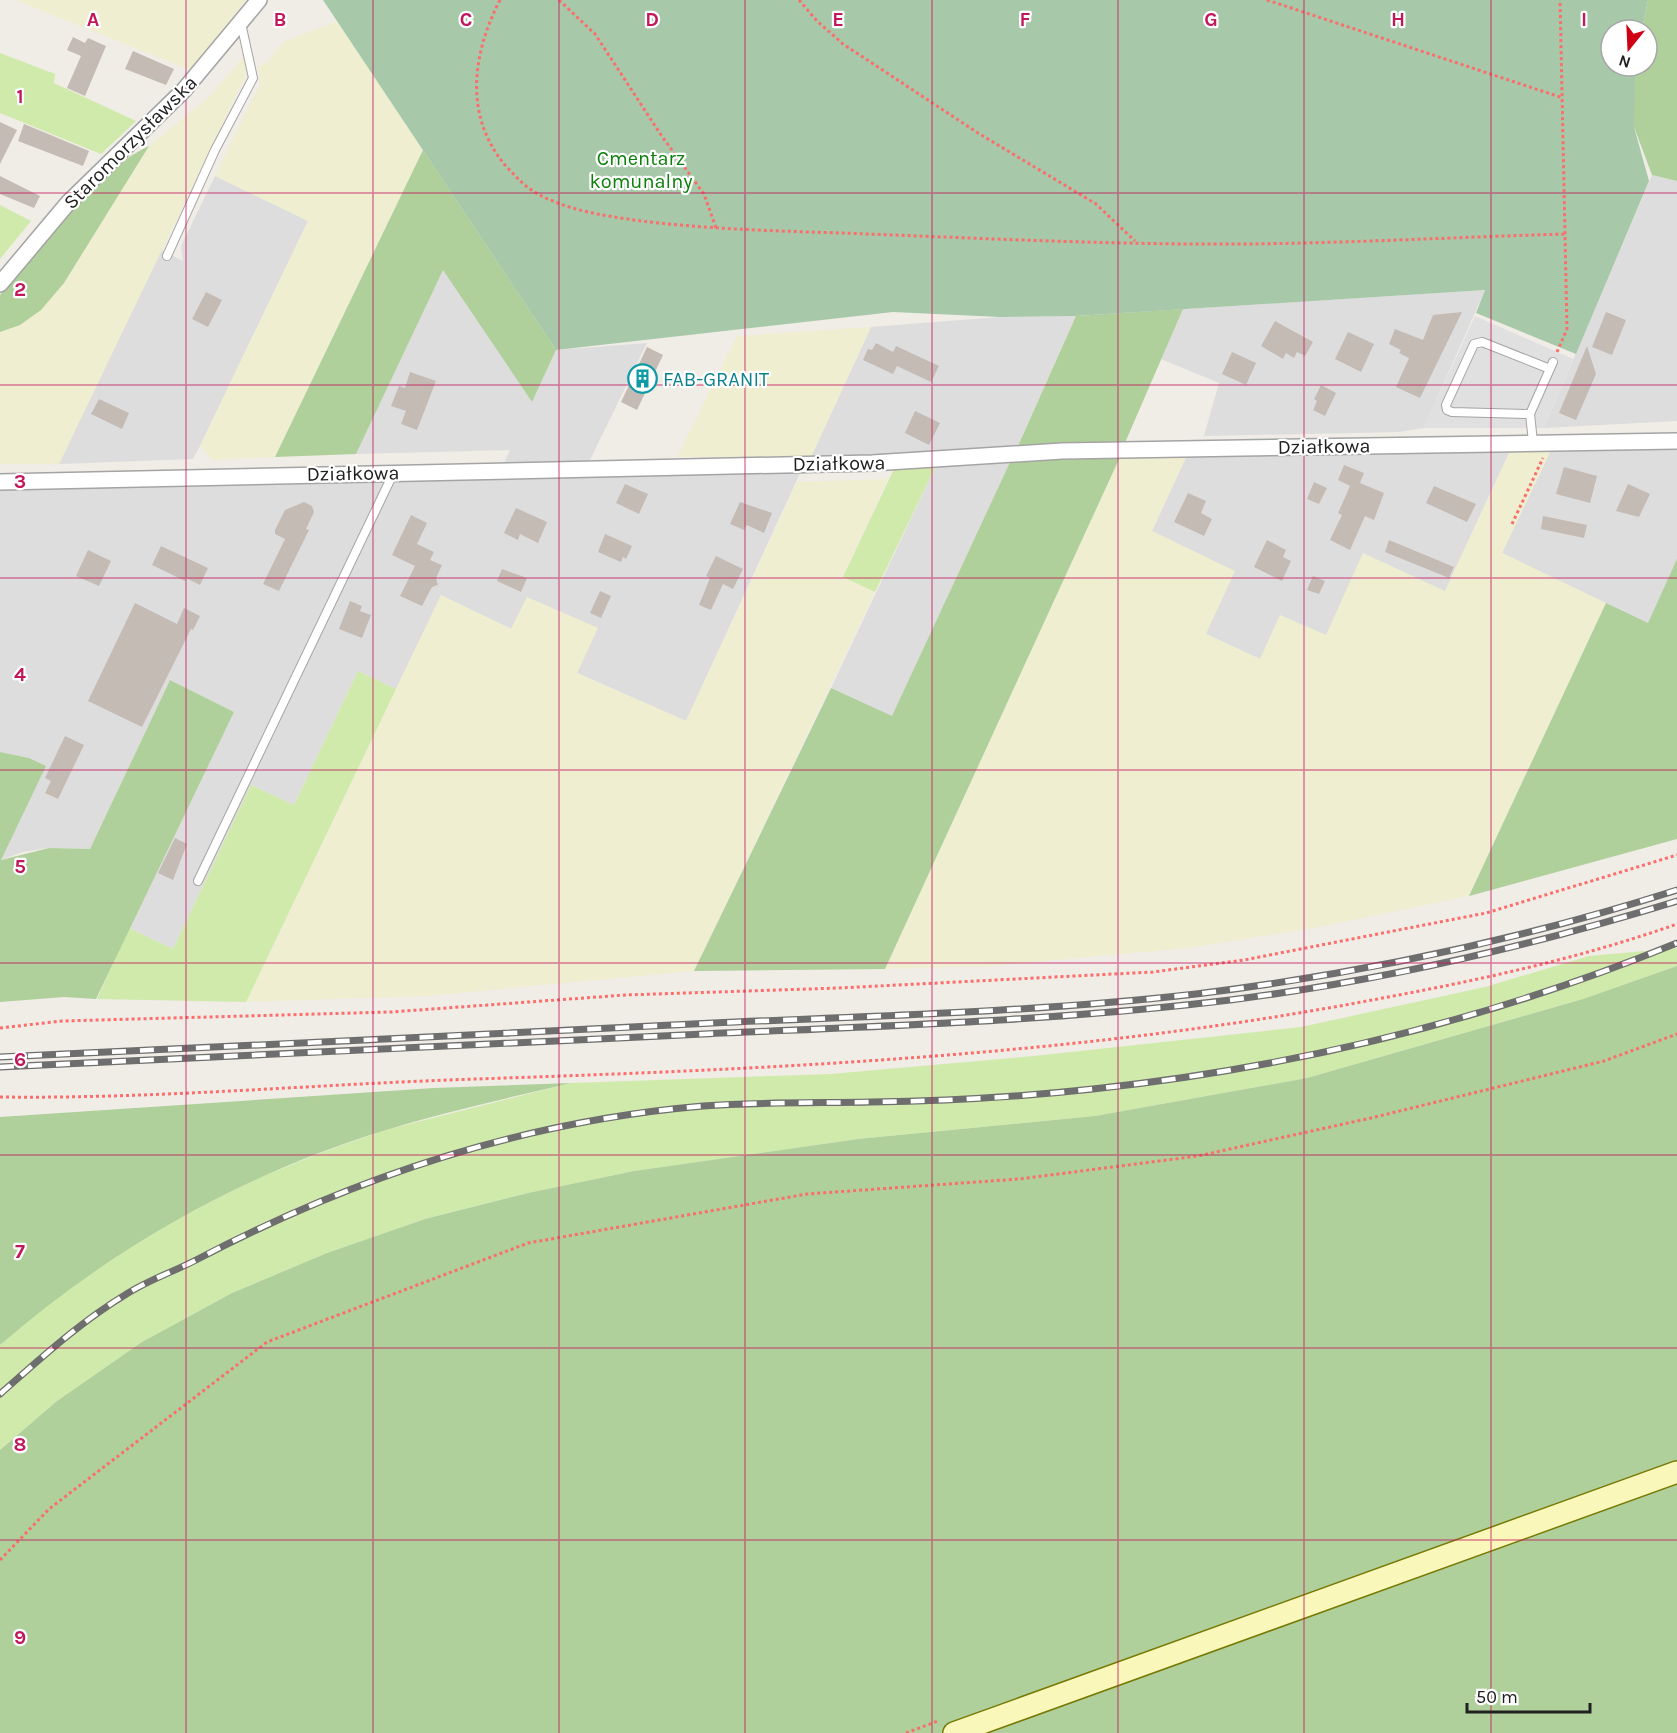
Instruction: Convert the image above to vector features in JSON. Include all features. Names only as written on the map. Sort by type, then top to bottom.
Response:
[{"type":"street","name":"Staromorzysławska","points":[[0,284],[68,203],[184,90],[259,0]]},
{"type":"street","name":"Działkowa","points":[[0,482],[872,463],[1073,451],[1677,441]]},
{"type":"street","points":[[954,1733],[1677,1472]]},
{"type":"lane","points":[[166,256],[215,150],[253,78],[241,22]]},
{"type":"lane","points":[[1530,414],[1447,410],[1446,405],[1474,344],[1482,342],[1551,366],[1530,414],[1533,442]]},
{"type":"lane","points":[[198,881],[394,472]]},
{"type":"path","points":[[500,0],[481,48],[475,83],[477,107],[484,134],[498,156],[516,177],[536,193],[561,204],[604,216],[716,229],[1136,242],[1245,244],[1566,234]]},
{"type":"path","points":[[559,0],[595,34],[661,135],[704,194],[716,229]]},
{"type":"path","points":[[799,0],[817,21],[843,44],[978,133],[1096,204],[1136,242]]},
{"type":"path","points":[[1267,0],[1563,98]]},
{"type":"path","points":[[1551,366],[1567,329],[1560,0]]},
{"type":"path","points":[[1512,525],[1550,442]]},
{"type":"path","points":[[0,1028],[62,1021],[391,1012],[624,995],[862,987],[1153,972],[1244,960],[1486,913],[1677,855]]},
{"type":"path","points":[[0,1097],[96,1098],[419,1081],[572,1076],[984,1053],[1118,1041],[1290,1016],[1494,976],[1677,924]]},
{"type":"path","points":[[0,1560],[49,1509],[267,1342],[528,1243],[807,1194],[1019,1179],[1198,1156],[1371,1118],[1604,1061],[1677,1034]]},
{"type":"shaded area","points":[[1652,175],[1677,181],[1677,421],[1544,428]]},
{"type":"shaded area","points":[[215,176],[308,221],[193,459],[59,464],[161,250],[183,261],[181,246]]},
{"type":"shaded area","points":[[443,269],[532,402],[556,350],[647,343],[589,462],[504,463],[510,450],[356,454]]},
{"type":"shaded area","points":[[1485,290],[1424,428],[1399,432],[1204,436],[1219,383],[1161,359],[1183,309]]},
{"type":"shaded area","points":[[1076,316],[1018,446],[939,453],[811,457],[871,327],[1000,317]]},
{"type":"shaded area","points":[[1475,316],[1573,359],[1544,428],[1424,428]]},
{"type":"shaded area","points":[[1677,444],[1677,561],[1648,624],[1502,553],[1552,448]]},
{"type":"shaded area","points":[[1510,451],[1445,591],[1260,659],[1206,634],[1152,531],[1187,455]]},
{"type":"shaded area","points":[[1011,460],[892,717],[831,688],[936,466]]},
{"type":"shaded area","points":[[801,471],[686,721],[577,673],[597,628],[512,629],[441,596],[396,689],[358,671],[294,805],[251,785],[173,949],[129,928],[234,712],[170,680],[90,849],[49,848],[22,852],[1,860],[29,758],[0,752],[0,488]]},
{"type":"green space","points":[[15,0],[246,0],[190,70]]},
{"type":"green space","name":"Cmentarz komunalny","points":[[323,0],[1648,0],[1644,18],[1599,18],[1599,78],[1635,78],[1634,127],[1649,181],[1576,354],[1476,313],[1485,290],[1076,316],[1000,317],[893,312],[556,350]]},
{"type":"green space","points":[[1648,0],[1677,0],[1677,181],[1652,175],[1634,127],[1634,78],[1659,78],[1659,18],[1644,18]]},
{"type":"green space","points":[[337,21],[423,150],[275,457],[212,460],[200,446],[308,221],[215,176],[260,84],[258,67],[267,62],[283,42]]},
{"type":"green space","points":[[0,53],[55,74],[54,83],[136,121],[101,154],[0,113]]},
{"type":"green space","points":[[244,56],[246,75],[59,464],[0,464],[0,318],[149,146],[209,97]]},
{"type":"green space","points":[[149,146],[64,283],[41,310],[20,325],[0,332],[0,295],[50,233],[87,192],[127,158]]},
{"type":"green space","points":[[423,150],[556,350],[532,402],[443,270],[356,454],[275,457]]},
{"type":"green space","points":[[0,205],[31,221],[0,259]]},
{"type":"green space","points":[[1183,309],[1124,445],[1018,446],[1076,316]]},
{"type":"green space","points":[[871,327],[811,457],[677,457],[737,336]]},
{"type":"green space","points":[[1552,448],[1502,553],[1606,603],[1469,896],[1319,927],[1188,948],[989,966],[885,969],[1120,457],[1187,455],[1152,531],[1235,571],[1206,634],[1260,659],[1280,615],[1326,635],[1363,553],[1445,591],[1510,451]]},
{"type":"green space","points":[[1120,457],[885,969],[694,971],[831,688],[892,716],[1011,460]]},
{"type":"green space","points":[[936,466],[875,592],[843,577],[894,469]]},
{"type":"green space","points":[[888,479],[843,577],[875,592],[694,971],[426,996],[246,1002],[441,595],[511,629],[527,597],[598,628],[577,673],[686,721],[797,482]]},
{"type":"green space","points":[[1677,559],[1677,839],[1469,896],[1606,603],[1648,623]]},
{"type":"green space","points":[[358,671],[396,689],[246,1002],[97,999],[129,928],[173,949],[251,785],[294,805]]},
{"type":"green space","points":[[170,680],[234,712],[96,999],[64,997],[0,1002],[0,752],[29,758],[46,766],[1,860],[49,848],[90,849]]},
{"type":"green space","points":[[1677,948],[1677,966],[1583,999],[1307,1078],[1095,1116],[858,1139],[634,1171],[528,1193],[425,1219],[327,1253],[232,1293],[142,1342],[57,1401],[0,1450],[0,1345],[38,1312],[113,1258],[186,1214],[256,1179],[385,1130],[571,1083],[830,1074],[1034,1056],[1301,1027],[1485,987],[1589,956]]},
{"type":"green space","points":[[1677,966],[1677,1733],[0,1733],[0,1450],[57,1401],[142,1342],[232,1293],[327,1253],[425,1219],[528,1193],[634,1171],[858,1139],[1095,1116],[1307,1078],[1583,999]]},
{"type":"green space","points":[[571,1083],[409,1123],[281,1168],[182,1217],[134,1246],[43,1309],[0,1345],[0,1117],[434,1088]]},
{"type":"building","points":[[73,37],[85,43],[88,38],[106,46],[85,96],[67,88],[81,56],[67,50]]},
{"type":"building","points":[[133,51],[174,69],[166,85],[125,69]]},
{"type":"building","points":[[0,122],[17,130],[0,164]]},
{"type":"building","points":[[24,124],[89,151],[83,166],[18,141]]},
{"type":"building","points":[[0,176],[40,196],[34,208],[0,194]]},
{"type":"building","points":[[206,292],[222,300],[208,327],[192,319]]},
{"type":"building","points":[[1462,312],[1420,398],[1396,387],[1409,358],[1399,353],[1401,350],[1389,344],[1395,329],[1423,340],[1433,315]]},
{"type":"building","points":[[1606,312],[1626,320],[1612,355],[1592,347]]},
{"type":"building","points":[[1275,321],[1313,342],[1305,356],[1297,352],[1294,358],[1286,353],[1283,359],[1261,346]]},
{"type":"building","points":[[1348,332],[1374,344],[1361,372],[1335,359]]},
{"type":"building","points":[[876,343],[893,352],[896,346],[939,366],[931,382],[897,366],[893,374],[863,360],[868,349],[872,350]]},
{"type":"building","points":[[1587,346],[1596,374],[1576,420],[1559,413]]},
{"type":"building","name":"FAB-GRANIT","points":[[647,347],[663,355],[637,410],[621,402]]},
{"type":"building","points":[[1232,352],[1256,363],[1246,385],[1222,374]]},
{"type":"building","points":[[410,372],[436,381],[417,430],[401,424],[406,411],[391,406],[399,386],[405,388]]},
{"type":"building","points":[[1321,385],[1336,393],[1325,416],[1313,410],[1317,401],[1314,399]]},
{"type":"building","points":[[99,399],[129,413],[122,429],[91,414]]},
{"type":"building","points":[[915,411],[940,423],[929,445],[905,433]]},
{"type":"building","points":[[1344,465],[1364,473],[1360,483],[1384,493],[1374,520],[1365,516],[1350,550],[1330,540],[1342,515],[1338,513],[1350,486],[1338,480]]},
{"type":"building","points":[[1564,467],[1597,476],[1590,503],[1556,494]]},
{"type":"building","points":[[1314,482],[1327,488],[1319,504],[1307,499]]},
{"type":"building","points":[[625,484],[648,494],[639,514],[616,503]]},
{"type":"building","points":[[1628,484],[1650,494],[1639,517],[1616,511]]},
{"type":"building","points":[[1434,486],[1476,504],[1467,522],[1426,503]]},
{"type":"building","points":[[1188,493],[1206,501],[1201,513],[1212,519],[1204,536],[1174,522]]},
{"type":"building","points":[[304,502],[312,506],[314,512],[306,529],[309,530],[279,591],[263,584],[285,539],[275,534],[275,530],[285,510]]},
{"type":"building","points":[[740,502],[772,513],[764,533],[747,525],[744,530],[730,524]]},
{"type":"building","points":[[516,508],[547,522],[538,543],[520,534],[518,540],[504,533]]},
{"type":"building","points":[[411,515],[427,523],[417,544],[434,552],[430,560],[442,565],[436,578],[438,585],[432,587],[422,606],[400,596],[415,566],[392,555]]},
{"type":"building","points":[[1543,516],[1587,525],[1584,538],[1541,529]]},
{"type":"building","points":[[605,534],[632,546],[626,559],[623,557],[621,562],[598,552]]},
{"type":"building","points":[[1267,540],[1286,550],[1283,557],[1291,561],[1282,581],[1254,567]]},
{"type":"building","points":[[1389,540],[1454,567],[1449,578],[1385,552]]},
{"type":"building","points":[[161,546],[208,568],[200,585],[186,578],[185,581],[152,565]]},
{"type":"building","points":[[88,550],[111,561],[99,586],[76,576]]},
{"type":"building","points":[[716,556],[743,569],[733,589],[723,584],[711,610],[699,605],[710,578],[706,576]]},
{"type":"building","points":[[502,569],[527,578],[521,592],[497,581]]},
{"type":"building","points":[[1313,576],[1325,581],[1319,594],[1307,590]]},
{"type":"building","points":[[600,591],[611,596],[601,618],[590,613]]},
{"type":"building","points":[[350,601],[362,606],[360,611],[371,615],[362,638],[339,629]]},
{"type":"building","points":[[135,603],[177,624],[184,608],[200,616],[193,630],[191,629],[142,727],[88,701]]},
{"type":"building","points":[[65,736],[84,745],[58,799],[45,793],[51,781],[45,778]]},
{"type":"building","points":[[175,838],[187,844],[173,880],[158,873]]},
{"type":"railway","points":[[0,1057],[955,1013],[1136,1000],[1257,986],[1439,953],[1559,925],[1677,890]]},
{"type":"railway","points":[[0,1067],[901,1025],[1033,1018],[1165,1007],[1287,992],[1400,972],[1567,933],[1677,901]]},
{"type":"railway","points":[[0,1394],[76,1329],[143,1285],[317,1203],[379,1179],[506,1139],[571,1125],[703,1106],[927,1101],[1010,1096],[1168,1080],[1242,1068],[1390,1037],[1463,1017],[1535,995],[1677,943]]},
{"type":"place","name":"FAB-GRANIT","points":[[642,379]]}]
